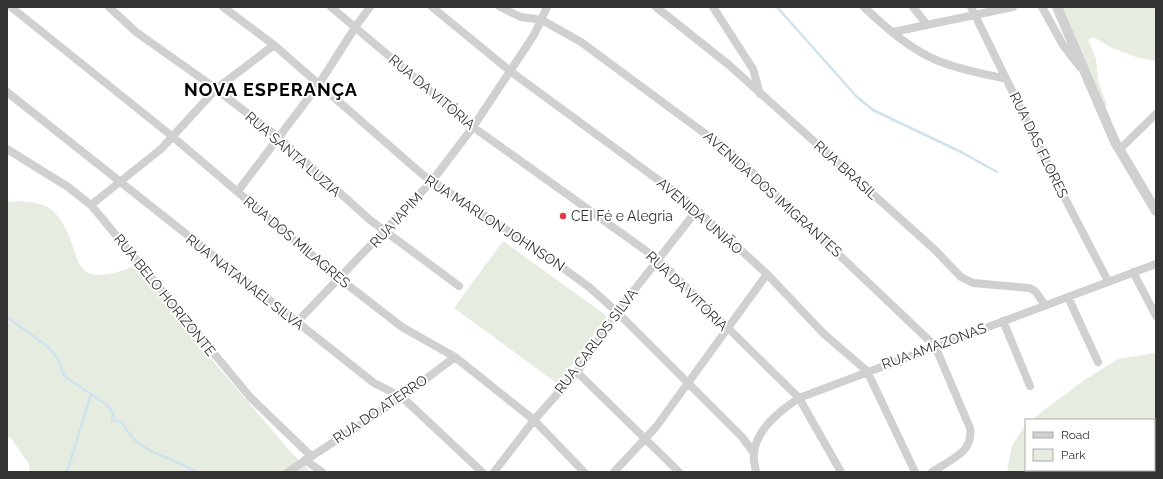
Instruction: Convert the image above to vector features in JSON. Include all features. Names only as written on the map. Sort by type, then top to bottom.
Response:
[{"type":"street","name":"RUA DOS MILAGRES","points":[[11,7],[238,191],[340,279],[402,327],[455,357],[534,420],[584,472]]},
{"type":"street","name":"RUA SANTA LUZIA","points":[[108,7],[136,32],[216,89],[278,137],[348,201],[385,232],[459,286]]},
{"type":"street","name":"RUA MARLON JOHNSON","points":[[223,7],[274,45],[405,161],[432,182],[570,272],[617,312],[742,437],[754,453]]},
{"type":"street","name":"RUA DA VITÓRIA","points":[[331,7],[356,26],[473,127],[659,260],[726,328],[799,398],[841,472]]},
{"type":"street","points":[[238,191],[319,84],[370,7]]},
{"type":"street","name":"AVENIDA UNIÃO","points":[[432,7],[510,71],[639,164],[697,210],[767,274],[824,334],[867,371],[914,472]]},
{"type":"street","name":"AVENIDA DOS IMIGRANTES","points":[[500,7],[521,17],[542,20],[582,42],[724,146],[798,214],[935,346],[970,428],[972,438],[967,448],[932,472]]},
{"type":"street","name":"RUA IAPIM","points":[[296,323],[432,182],[473,127],[510,71],[542,20],[547,7]]},
{"type":"street","name":"RUA BRASIL","points":[[656,7],[728,65],[934,249],[961,277],[980,285],[1029,288],[1035,291],[1044,305]]},
{"type":"street","points":[[713,7],[753,69],[760,94]]},
{"type":"street","points":[[864,7],[911,46],[940,62],[1006,79]]},
{"type":"street","points":[[914,7],[927,25]]},
{"type":"street","name":"RUA DAS FLORES","points":[[971,7],[974,16],[1058,185],[1108,281]]},
{"type":"street","points":[[893,32],[1013,7]]},
{"type":"street","points":[[1042,7],[1064,45],[1084,74]]},
{"type":"street","points":[[1056,7],[1084,74],[1119,150],[1156,211]]},
{"type":"street","points":[[91,205],[173,138],[216,89],[274,45]]},
{"type":"street","name":"RUA NATANAEL SILVA","points":[[7,92],[296,323],[374,383],[402,397],[482,472]]},
{"type":"street","points":[[1119,150],[1156,114]]},
{"type":"street","name":"RUA BELO HORIZONTE","points":[[7,149],[68,186],[91,205],[250,397],[308,458]]},
{"type":"street","name":"RUA CARLOS SILVA","points":[[494,472],[534,420],[577,372],[617,312],[697,210]]},
{"type":"street","name":"RUA AMAZONAS","points":[[756,472],[754,453],[759,438],[770,422],[786,407],[799,398],[867,371],[1156,264]]},
{"type":"street","points":[[1133,272],[1156,316]]},
{"type":"street","points":[[614,472],[646,438],[667,412],[726,328],[767,274]]},
{"type":"street","points":[[1068,297],[1098,362]]},
{"type":"street","points":[[1003,321],[1030,386]]},
{"type":"street","name":"RUA DO ATERRO","points":[[308,458],[402,397],[455,357]]},
{"type":"street","points":[[577,372],[679,472]]},
{"type":"street","points":[[288,472],[308,458],[322,472]]},
{"type":"green space","points":[[1061,7],[1156,7],[1156,61],[1136,57],[1112,48],[1093,37],[1088,40],[1096,59],[1098,81],[1107,105],[1105,109]]},
{"type":"green space","points":[[19,201],[42,205],[51,209],[57,215],[68,234],[77,259],[83,269],[87,272],[104,275],[135,266],[289,450],[311,472],[30,472],[29,464],[10,437],[7,438],[7,202]]},
{"type":"green space","points":[[503,241],[607,316],[558,384],[454,308]]},
{"type":"green space","points":[[1156,353],[1156,472],[1151,471],[1155,471],[1155,419],[1032,419],[1083,381],[1118,359]]},
{"type":"green space","points":[[1025,426],[1025,471],[1062,471],[1007,472],[1012,446]]},
{"type":"waterway","points":[[777,7],[856,96],[873,110],[961,152],[997,172]]},
{"type":"waterway","points":[[7,317],[47,346],[58,359],[64,376],[107,405],[113,413],[112,420],[122,422],[128,433],[136,441],[154,453],[186,466],[196,472]]},
{"type":"waterway","points":[[67,472],[91,394]]},
{"type":"place","name":"CEI Fé e Alegria","points":[[563,216]]},
{"type":"district","name":"NOVA ESPERANÇA","points":[[271,90]]}]
